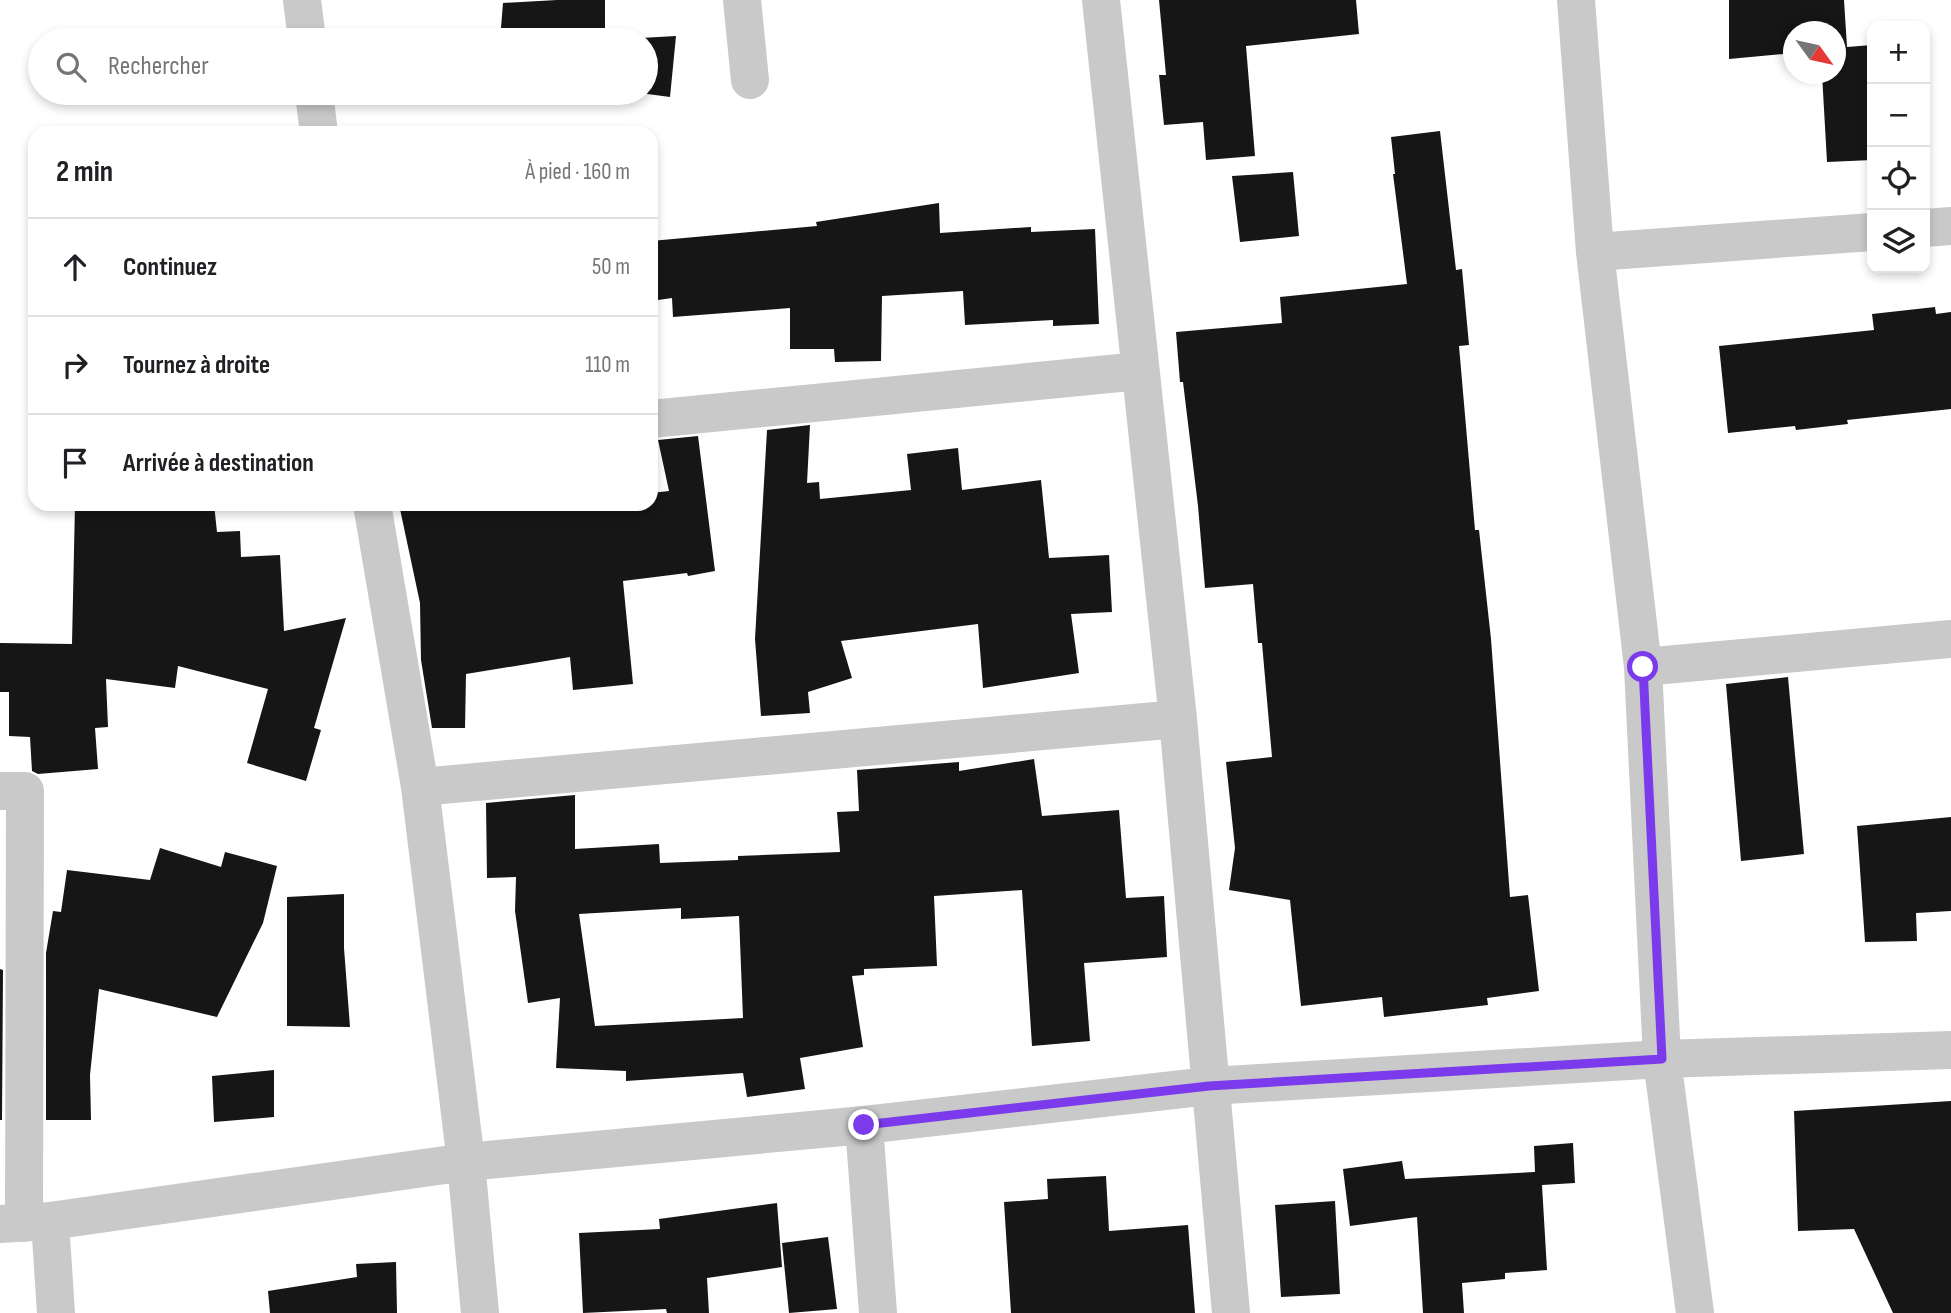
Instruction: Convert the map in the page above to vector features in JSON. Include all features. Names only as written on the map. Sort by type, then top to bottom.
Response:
[{"type":"street","points":[[302,0],[306,28]]},
{"type":"street","points":[[742,0],[750,80]]},
{"type":"street","points":[[1101,0],[1178,719],[1231,1313]]},
{"type":"street","points":[[1576,0],[1595,252],[1643,667],[1662,1059],[1695,1313]]},
{"type":"street","points":[[316,105],[319,126]]},
{"type":"street","points":[[1930,228],[1951,226]]},
{"type":"street","points":[[1595,252],[1867,232]]},
{"type":"street","points":[[658,418],[1140,371]]},
{"type":"street","points":[[373,511],[420,787],[466,1162],[480,1313]]},
{"type":"street","points":[[1643,667],[1951,639]]},
{"type":"street","points":[[420,787],[1178,719]]},
{"type":"street","points":[[0,791],[25,791],[25,1223],[56,1313]]},
{"type":"street","points":[[25,1223],[466,1162],[864,1125],[1209,1086],[1662,1059],[1951,1050]]},
{"type":"street","points":[[864,1125],[878,1313]]},
{"type":"building","points":[[605,0],[605,28],[501,28],[503,3]]},
{"type":"building","points":[[1159,0],[1356,0],[1359,34],[1246,46],[1255,156],[1206,160],[1203,122],[1164,125],[1159,75],[1166,75]]},
{"type":"building","points":[[1729,0],[1844,0],[1845,21],[1783,21],[1783,54],[1729,59]]},
{"type":"building","points":[[1846,31],[1847,47],[1867,45],[1867,160],[1827,162],[1823,84],[1846,84]]},
{"type":"building","points":[[676,36],[670,97],[658,95],[658,37]]},
{"type":"building","points":[[1440,131],[1456,270],[1462,269],[1469,345],[1459,346],[1475,530],[1479,530],[1491,639],[1510,897],[1528,895],[1539,991],[1487,998],[1488,1005],[1384,1017],[1382,997],[1301,1006],[1290,900],[1229,890],[1235,848],[1226,762],[1272,757],[1262,643],[1258,643],[1253,584],[1205,588],[1198,506],[1183,382],[1180,382],[1176,332],[1282,323],[1280,297],[1407,284],[1391,137]]},
{"type":"building","points":[[1293,172],[1299,236],[1240,242],[1232,176]]},
{"type":"building","points":[[939,203],[940,233],[1031,227],[1031,232],[1095,229],[1099,324],[1053,326],[1053,320],[965,325],[963,291],[882,296],[881,361],[835,362],[834,349],[790,349],[790,308],[673,317],[672,298],[658,300],[658,240],[817,226],[816,222]]},
{"type":"building","points":[[1935,307],[1936,314],[1951,312],[1951,409],[1847,420],[1848,424],[1796,430],[1795,426],[1728,433],[1719,346],[1874,330],[1872,314]]},
{"type":"building","points":[[810,425],[807,483],[819,482],[820,499],[911,490],[907,454],[958,448],[962,490],[1041,480],[1049,558],[1109,555],[1112,612],[1071,614],[1079,673],[983,688],[978,624],[841,641],[852,678],[808,692],[810,713],[761,716],[755,639],[767,430]]},
{"type":"building","points":[[698,436],[715,571],[623,581],[633,684],[573,690],[570,657],[466,674],[465,728],[432,728],[421,660],[420,603],[400,511],[658,511],[658,492],[669,491],[658,440]]},
{"type":"building","points":[[75,511],[215,511],[217,532],[240,531],[241,557],[280,555],[284,631],[346,618],[314,728],[321,730],[306,781],[247,763],[268,689],[178,666],[175,688],[106,679],[108,727],[95,728],[98,769],[38,774],[32,771],[30,737],[9,736],[9,692],[0,692],[0,643],[72,644]]},
{"type":"building","points":[[1788,677],[1804,854],[1741,861],[1726,684]]},
{"type":"building","points":[[1034,759],[1042,816],[1119,810],[1126,898],[1164,896],[1167,957],[1084,963],[1090,1041],[1032,1046],[1022,890],[934,896],[937,966],[864,969],[864,975],[852,976],[863,1047],[800,1058],[805,1089],[747,1097],[743,1073],[626,1081],[626,1071],[556,1068],[560,998],[528,1003],[515,911],[516,877],[487,878],[486,803],[575,795],[575,849],[659,844],[660,863],[738,860],[738,856],[840,852],[837,812],[859,811],[857,770],[959,762],[959,771]],"holes":[[[681,908],[681,919],[739,916],[743,1018],[595,1026],[579,914]]]},
{"type":"building","points":[[1951,817],[1951,911],[1916,913],[1917,941],[1865,942],[1857,826]]},
{"type":"building","points":[[160,848],[221,867],[225,852],[277,866],[263,923],[217,1017],[99,989],[90,1075],[91,1120],[46,1120],[46,953],[53,911],[61,912],[67,870],[150,880]]},
{"type":"building","points":[[344,894],[344,948],[350,1027],[287,1026],[287,897]]},
{"type":"building","points":[[0,969],[3,970],[2,1120],[0,1120]]},
{"type":"building","points":[[274,1070],[274,1117],[214,1122],[212,1076]]},
{"type":"building","points":[[1951,1101],[1951,1313],[1893,1313],[1854,1229],[1798,1231],[1794,1111]]},
{"type":"building","points":[[1573,1143],[1575,1183],[1542,1185],[1547,1270],[1505,1273],[1505,1279],[1462,1283],[1464,1313],[1423,1313],[1417,1217],[1350,1226],[1343,1169],[1402,1161],[1405,1179],[1535,1172],[1534,1146]]},
{"type":"building","points":[[1106,1176],[1109,1231],[1188,1225],[1195,1313],[1011,1313],[1004,1202],[1048,1199],[1047,1179]]},
{"type":"building","points":[[1335,1201],[1340,1294],[1281,1297],[1275,1205]]},
{"type":"building","points":[[777,1203],[782,1267],[707,1278],[709,1313],[667,1313],[666,1309],[583,1313],[579,1233],[660,1229],[659,1219]]},
{"type":"building","points":[[828,1237],[837,1309],[789,1313],[782,1243]]},
{"type":"building","points":[[396,1262],[397,1313],[270,1313],[268,1291],[357,1277],[356,1264]]},
{"type":"route","points":[[864,1125],[1209,1086],[1662,1059],[1643,667]]}]
